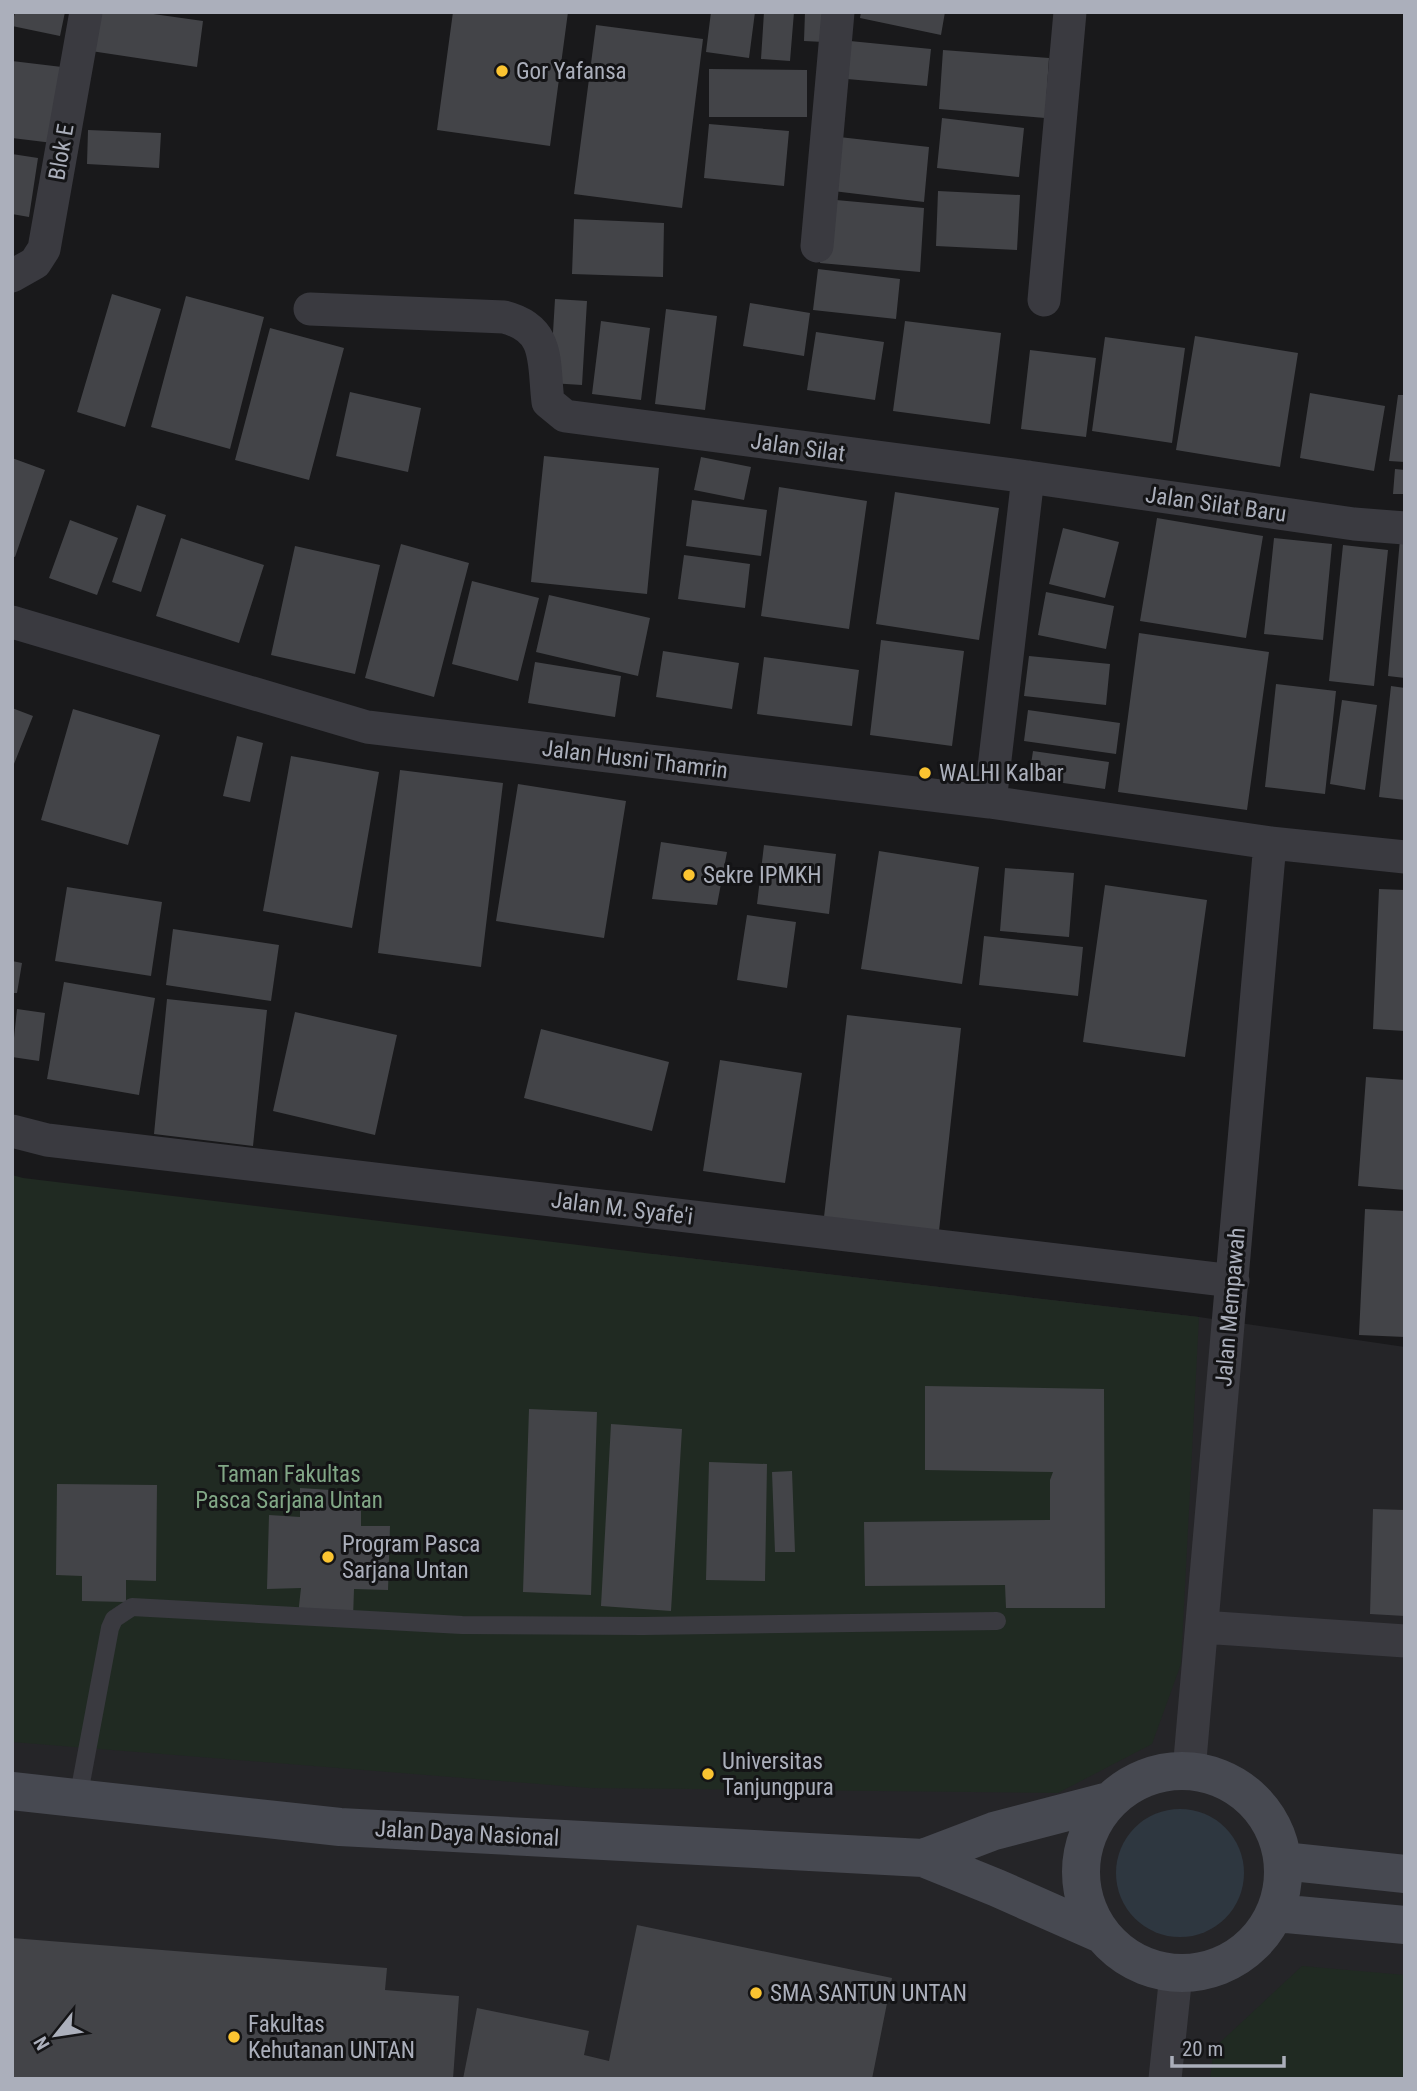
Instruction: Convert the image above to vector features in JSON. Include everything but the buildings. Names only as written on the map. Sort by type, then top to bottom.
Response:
[{"type":"street","name":"Blok E","points":[[12,276],[35,262],[44,249],[86,12]]},
{"type":"street","points":[[817,246],[838,12]]},
{"type":"street","points":[[1044,300],[1070,12]]},
{"type":"street","name":"Jalan Silat","points":[[310,309],[504,317],[521,321],[534,331],[540,342],[548,402],[565,416],[1028,477]]},
{"type":"street","points":[[990,802],[1028,477]]},
{"type":"street","name":"Jalan Silat Baru","points":[[1028,477],[1354,524],[1405,528]]},
{"type":"street","name":"Jalan Husni Thamrin","points":[[12,622],[367,727],[990,802],[1270,843],[1405,857]]},
{"type":"street","name":"Jalan Mempawah","points":[[1189,1771],[1270,843]]},
{"type":"street","name":"Jalan M. Syafe'i","points":[[12,1131],[47,1140],[1233,1281]]},
{"type":"street","points":[[1202,1627],[1405,1641]]},
{"type":"street","name":"Jalan Daya Nasional","points":[[12,1791],[340,1826],[923,1858],[1103,1936],[1123,1955],[1148,1968],[1176,1974],[1207,1971],[1236,1960],[1259,1939],[1276,1913],[1283,1888],[1283,1861],[1276,1834],[1262,1810],[1241,1790],[1217,1777],[1189,1771],[1146,1777],[1109,1801],[1089,1831],[1081,1867],[1086,1903],[1103,1936]]},
{"type":"street","name":"Jalan Daya Nasional","points":[[923,1858],[995,1831],[1109,1801]]},
{"type":"street","points":[[1283,1861],[1405,1874]]},
{"type":"street","points":[[1276,1913],[1405,1925]]},
{"type":"street","points":[[1165,2079],[1176,1974]]},
{"type":"lane","points":[[79,1799],[110,1628],[114,1619],[131,1607],[462,1625],[643,1626],[997,1621]]},
{"type":"shaded area","name":"Universitas Tanjungpura","points":[[653,1254],[1199,1317],[1405,1347],[1405,2079],[12,2079],[12,1469]]},
{"type":"shaded area","points":[[1180,1809],[1204,1814],[1225,1828],[1239,1849],[1244,1873],[1239,1897],[1225,1918],[1204,1932],[1180,1937],[1156,1932],[1135,1918],[1121,1897],[1116,1873],[1121,1849],[1135,1828],[1156,1814]]},
{"type":"green space","name":"Taman Fakultas Pasca Sarjana Untan","points":[[12,1175],[653,1254],[1199,1317],[1181,1664],[1152,1744],[1058,1793],[589,1788],[12,1742]]},
{"type":"green space","points":[[1302,1966],[1405,1975],[1405,2079],[1210,2079],[1214,2048]]},
{"type":"place","name":"Gor Yafansa","points":[[502,71]]},
{"type":"place","name":"WALHI Kalbar","points":[[925,773]]},
{"type":"place","name":"Sekre IPMKH","points":[[689,875]]},
{"type":"place","name":"Program Pasca Sarjana Untan","points":[[328,1557]]},
{"type":"place","name":"Universitas Tanjungpura","points":[[708,1774]]},
{"type":"place","name":"SMA SANTUN UNTAN","points":[[756,1993]]},
{"type":"place","name":"Fakultas Kehutanan UNTAN","points":[[234,2037]]}]
